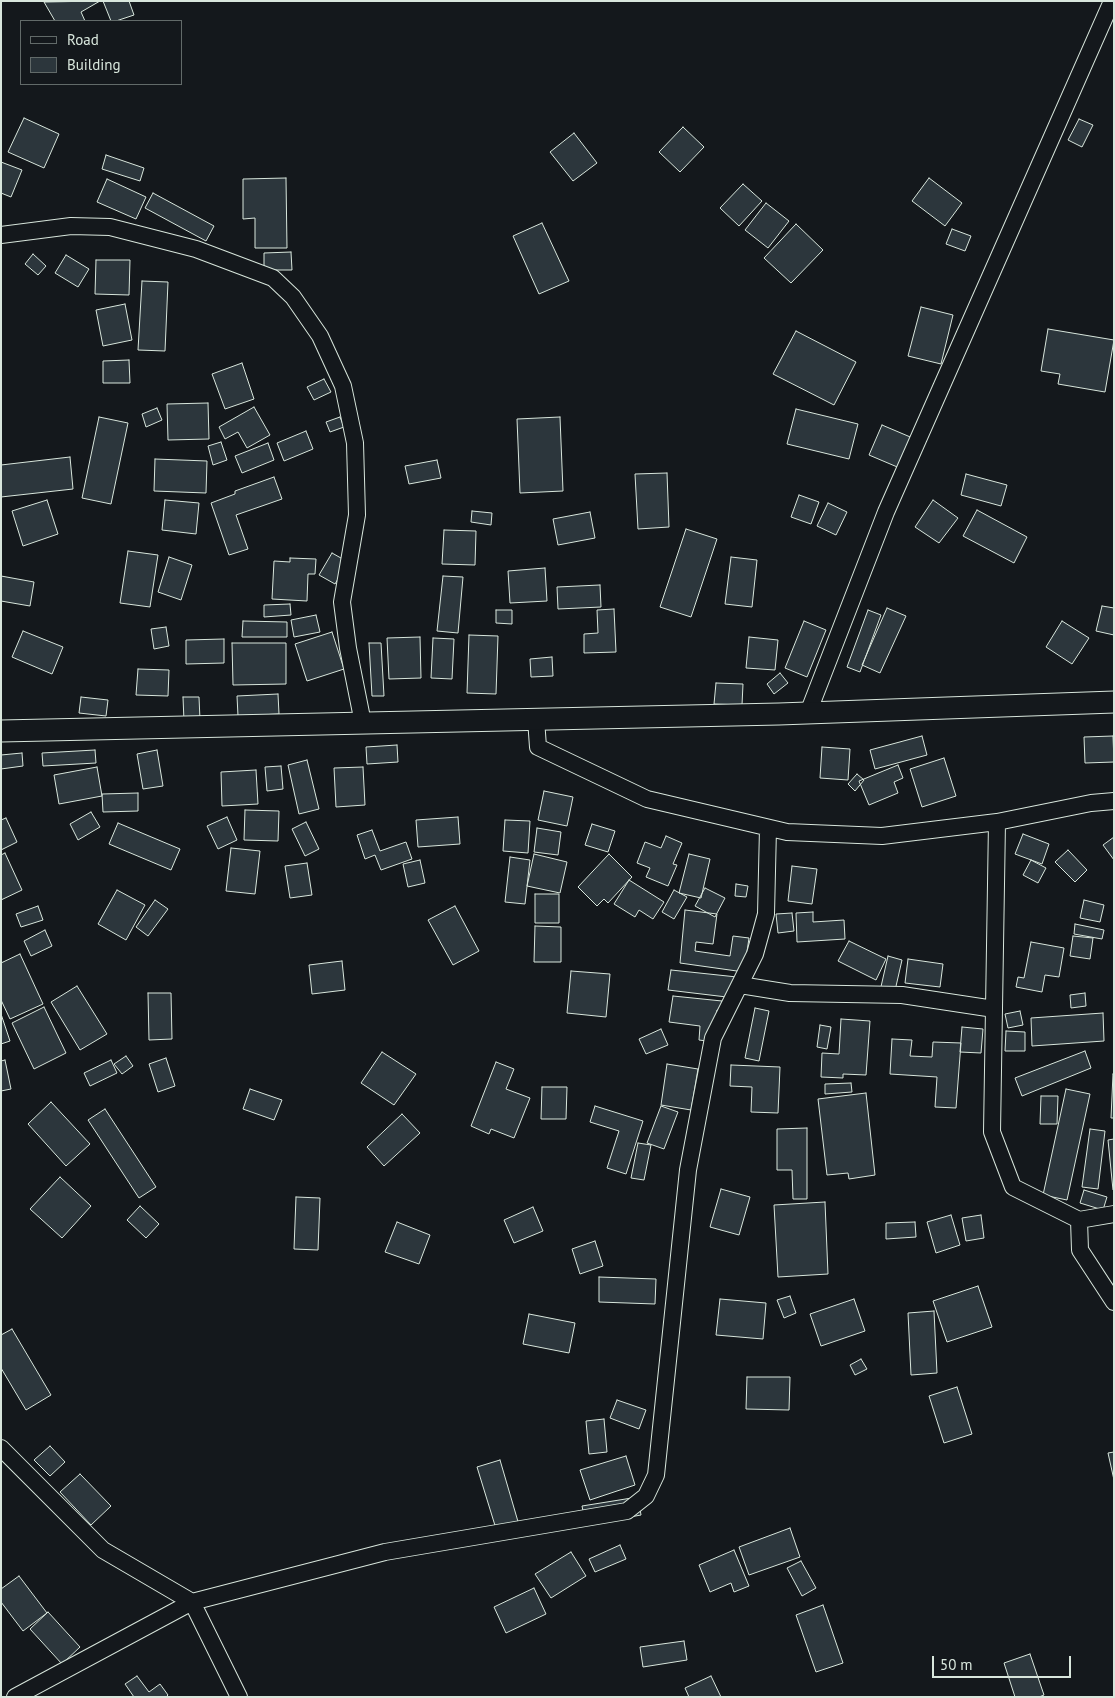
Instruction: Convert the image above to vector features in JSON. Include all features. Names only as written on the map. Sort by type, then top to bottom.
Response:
[{"type":"street","points":[[808,713],[886,512],[1112,1]]},
{"type":"street","points":[[1,235],[71,226],[110,228],[196,249],[273,278],[293,297],[320,336],[343,386],[355,443],[357,515],[342,602],[348,648],[363,723]]},
{"type":"street","points":[[1,731],[808,713],[1114,702]]},
{"type":"street","points":[[536,719],[538,747],[647,799],[787,832],[882,836],[997,822],[1114,800]]},
{"type":"street","points":[[997,822],[992,1132],[1013,1188],[1078,1220],[1114,1214]]},
{"type":"street","points":[[16,1697],[192,1602],[385,1552],[626,1511],[646,1496],[656,1475],[688,1170],[713,1038],[755,954],[766,914],[768,828]]},
{"type":"street","points":[[740,985],[790,993],[902,995],[994,1009]]},
{"type":"street","points":[[1078,1220],[1080,1250],[1114,1302]]},
{"type":"street","points":[[1,1448],[103,1550],[192,1602],[239,1697]]},
{"type":"building","points":[[100,1],[81,12],[85,20],[54,20],[44,2]]},
{"type":"building","points":[[103,1],[129,1],[134,15],[119,20],[111,20]]},
{"type":"building","points":[[24,118],[59,134],[44,168],[8,152]]},
{"type":"building","points":[[1079,119],[1093,125],[1082,147],[1068,140]]},
{"type":"building","points":[[683,127],[704,147],[680,172],[659,152]]},
{"type":"building","points":[[574,133],[597,163],[573,181],[550,152]]},
{"type":"building","points":[[106,155],[144,168],[140,181],[102,169]]},
{"type":"building","points":[[1,162],[22,170],[11,197],[1,193]]},
{"type":"building","points":[[286,178],[287,248],[255,248],[255,218],[243,219],[243,179]]},
{"type":"building","points":[[929,178],[962,203],[945,226],[912,201]]},
{"type":"building","points":[[107,179],[146,197],[136,219],[97,202]]},
{"type":"building","points":[[743,184],[762,201],[739,226],[720,208]]},
{"type":"building","points":[[153,193],[214,226],[206,241],[145,208]]},
{"type":"building","points":[[766,203],[789,221],[768,248],[745,230]]},
{"type":"building","points":[[542,223],[569,281],[539,294],[513,236]]},
{"type":"building","points":[[796,224],[823,250],[791,283],[764,258]]},
{"type":"building","points":[[952,229],[971,236],[965,251],[946,244]]},
{"type":"building","points":[[291,252],[292,270],[264,270],[264,253]]},
{"type":"building","points":[[33,254],[46,266],[38,275],[25,264]]},
{"type":"building","points":[[66,255],[89,269],[78,287],[55,273]]},
{"type":"building","points":[[96,260],[130,260],[129,295],[95,294]]},
{"type":"building","points":[[142,281],[168,282],[165,351],[138,350]]},
{"type":"building","points":[[125,304],[132,340],[103,346],[96,310]]},
{"type":"building","points":[[921,307],[953,315],[941,364],[908,356]]},
{"type":"building","points":[[1048,329],[1114,340],[1105,392],[1058,384],[1060,374],[1041,371]]},
{"type":"building","points":[[796,331],[856,362],[834,405],[773,374]]},
{"type":"building","points":[[129,360],[130,383],[103,383],[103,361]]},
{"type":"building","points":[[242,363],[254,399],[225,409],[212,374]]},
{"type":"building","points":[[324,379],[331,392],[314,400],[307,387]]},
{"type":"building","points":[[208,403],[209,439],[168,440],[167,404]]},
{"type":"building","points":[[254,407],[270,435],[247,448],[238,432],[225,439],[219,427]]},
{"type":"building","points":[[157,408],[162,420],[146,427],[142,414]]},
{"type":"building","points":[[796,409],[858,424],[849,459],[787,444]]},
{"type":"building","points":[[99,417],[128,423],[111,504],[82,498]]},
{"type":"building","points":[[340,417],[344,427],[330,432],[326,422]]},
{"type":"building","points":[[560,417],[563,491],[520,493],[517,419]]},
{"type":"building","points":[[882,425],[915,439],[902,469],[869,455]]},
{"type":"building","points":[[306,431],[313,449],[284,461],[277,443]]},
{"type":"building","points":[[221,442],[227,460],[213,465],[208,446]]},
{"type":"building","points":[[268,443],[274,460],[242,473],[235,456]]},
{"type":"building","points":[[70,457],[73,489],[1,497],[1,465]]},
{"type":"building","points":[[155,459],[207,461],[206,493],[154,491]]},
{"type":"building","points":[[437,460],[441,478],[409,484],[405,466]]},
{"type":"building","points":[[667,473],[669,527],[638,529],[635,474]]},
{"type":"building","points":[[966,474],[1007,485],[1001,506],[961,495]]},
{"type":"building","points":[[274,477],[282,499],[236,515],[248,549],[229,555],[211,503],[235,494],[235,491]]},
{"type":"building","points":[[799,495],[819,502],[811,524],[791,517]]},
{"type":"building","points":[[47,500],[58,534],[23,546],[12,511]]},
{"type":"building","points":[[165,500],[199,503],[196,534],[162,530]]},
{"type":"building","points":[[933,500],[958,518],[939,543],[915,527]]},
{"type":"building","points":[[828,503],[847,512],[836,535],[817,526]]},
{"type":"building","points":[[977,510],[1027,537],[1014,563],[963,536]]},
{"type":"building","points":[[472,511],[492,513],[491,525],[471,522]]},
{"type":"building","points":[[590,512],[595,538],[558,545],[553,519]]},
{"type":"building","points":[[686,529],[717,539],[691,617],[660,607]]},
{"type":"building","points":[[444,530],[476,531],[475,565],[442,564]]},
{"type":"building","points":[[128,551],[158,555],[150,607],[120,603]]},
{"type":"building","points":[[332,553],[348,562],[335,584],[319,575]]},
{"type":"building","points":[[169,557],[192,565],[181,600],[158,592]]},
{"type":"building","points":[[731,557],[757,560],[752,607],[725,604]]},
{"type":"building","points":[[290,558],[316,559],[315,574],[308,574],[307,601],[272,599],[274,561],[290,562]]},
{"type":"building","points":[[545,568],[547,601],[510,603],[508,571]]},
{"type":"building","points":[[1,576],[34,582],[30,606],[1,601]]},
{"type":"building","points":[[443,576],[463,577],[458,633],[437,631]]},
{"type":"building","points":[[600,585],[601,607],[558,609],[557,587]]},
{"type":"building","points":[[290,604],[291,615],[264,617],[264,605]]},
{"type":"building","points":[[1102,606],[1114,608],[1114,635],[1096,631]]},
{"type":"building","points":[[887,608],[906,616],[880,673],[862,665]]},
{"type":"building","points":[[614,609],[616,652],[584,653],[584,634],[598,633],[597,610]]},
{"type":"building","points":[[496,610],[512,610],[512,624],[496,623]]},
{"type":"building","points":[[868,610],[881,615],[860,672],[847,667]]},
{"type":"building","points":[[316,615],[320,632],[294,637],[291,620]]},
{"type":"building","points":[[243,621],[287,622],[287,637],[242,637]]},
{"type":"building","points":[[804,621],[826,630],[807,677],[785,668]]},
{"type":"building","points":[[1062,621],[1089,638],[1072,664],[1046,647]]},
{"type":"building","points":[[166,627],[169,646],[154,649],[151,629]]},
{"type":"building","points":[[23,631],[63,647],[52,674],[12,657]]},
{"type":"building","points":[[332,632],[344,669],[307,681],[295,644]]},
{"type":"building","points":[[469,635],[498,636],[496,694],[467,693]]},
{"type":"building","points":[[420,637],[421,678],[389,679],[387,638]]},
{"type":"building","points":[[749,637],[778,640],[775,670],[746,668]]},
{"type":"building","points":[[433,638],[454,639],[452,679],[431,678]]},
{"type":"building","points":[[224,639],[224,663],[186,664],[186,640]]},
{"type":"building","points":[[232,643],[286,643],[286,684],[233,685]]},
{"type":"building","points":[[369,643],[381,643],[384,696],[372,696]]},
{"type":"building","points":[[552,657],[553,676],[531,677],[530,659]]},
{"type":"building","points":[[138,669],[169,670],[168,696],[136,695]]},
{"type":"building","points":[[780,673],[788,683],[774,694],[767,684]]},
{"type":"building","points":[[716,683],[743,684],[742,705],[714,704]]},
{"type":"building","points":[[278,694],[279,714],[238,716],[237,696]]},
{"type":"building","points":[[81,697],[108,700],[106,716],[79,713]]},
{"type":"building","points":[[183,697],[199,697],[200,720],[184,721]]},
{"type":"building","points":[[922,736],[927,755],[875,769],[870,750]]},
{"type":"building","points":[[1113,736],[1114,762],[1085,763],[1084,737]]},
{"type":"building","points":[[397,745],[398,762],[367,764],[366,747]]},
{"type":"building","points":[[822,747],[850,749],[848,780],[820,778]]},
{"type":"building","points":[[95,750],[96,763],[43,766],[42,753]]},
{"type":"building","points":[[157,750],[163,786],[143,789],[137,754]]},
{"type":"building","points":[[22,753],[23,766],[1,769],[1,755]]},
{"type":"building","points":[[944,758],[956,796],[922,807],[910,769]]},
{"type":"building","points":[[307,760],[319,809],[299,814],[288,765]]},
{"type":"building","points":[[898,765],[903,778],[894,782],[898,793],[869,805],[859,781]]},
{"type":"building","points":[[281,766],[283,789],[267,791],[265,767]]},
{"type":"building","points":[[97,767],[102,796],[59,804],[54,775]]},
{"type":"building","points":[[363,767],[365,805],[336,807],[334,768]]},
{"type":"building","points":[[256,770],[258,804],[222,806],[221,772]]},
{"type":"building","points":[[857,774],[864,780],[855,791],[848,784]]},
{"type":"building","points":[[544,791],[573,797],[567,826],[538,820]]},
{"type":"building","points":[[138,793],[138,811],[103,812],[102,794]]},
{"type":"building","points":[[245,810],[279,811],[278,841],[244,840]]},
{"type":"building","points":[[91,812],[100,827],[78,840],[70,824]]},
{"type":"building","points":[[227,817],[237,840],[218,849],[207,826]]},
{"type":"building","points":[[458,817],[460,844],[418,847],[416,820]]},
{"type":"building","points":[[6,818],[17,842],[1,850],[1,820]]},
{"type":"building","points":[[505,820],[530,821],[528,853],[503,851]]},
{"type":"building","points":[[306,822],[319,849],[305,856],[292,829]]},
{"type":"building","points":[[118,823],[180,849],[171,870],[109,844]]},
{"type":"building","points":[[592,824],[615,831],[608,852],[585,845]]},
{"type":"building","points":[[537,828],[561,832],[558,855],[534,852]]},
{"type":"building","points":[[372,830],[380,851],[406,842],[412,859],[381,870],[375,855],[365,859],[357,835]]},
{"type":"building","points":[[1023,834],[1049,844],[1042,864],[1015,854]]},
{"type":"building","points":[[666,836],[682,843],[673,864],[677,865],[668,886],[646,877],[650,868],[637,863],[645,842],[661,848]]},
{"type":"building","points":[[1114,837],[1114,860],[1103,845]]},
{"type":"building","points":[[231,848],[260,851],[255,894],[226,891]]},
{"type":"building","points":[[1068,850],[1087,870],[1075,882],[1055,862]]},
{"type":"building","points":[[5,853],[22,890],[1,900],[1,855]]},
{"type":"building","points":[[534,854],[567,862],[560,893],[527,886]]},
{"type":"building","points":[[609,854],[632,877],[608,903],[604,899],[597,906],[578,887]]},
{"type":"building","points":[[689,854],[710,859],[701,898],[679,893]]},
{"type":"building","points":[[510,857],[530,860],[525,904],[505,902]]},
{"type":"building","points":[[420,860],[425,883],[408,887],[403,864]]},
{"type":"building","points":[[1031,860],[1046,868],[1038,883],[1023,875]]},
{"type":"building","points":[[307,863],[312,895],[290,898],[285,866]]},
{"type":"building","points":[[792,866],[817,869],[812,904],[788,901]]},
{"type":"building","points":[[629,880],[664,902],[653,919],[639,910],[635,917],[614,904]]},
{"type":"building","points":[[736,884],[748,886],[746,897],[735,896]]},
{"type":"building","points":[[705,888],[725,898],[715,917],[695,906]]},
{"type":"building","points":[[117,890],[145,905],[126,940],[98,924]]},
{"type":"building","points":[[674,890],[687,897],[674,919],[662,912]]},
{"type":"building","points":[[535,894],[559,894],[559,923],[535,923]]},
{"type":"building","points":[[155,900],[168,909],[148,936],[136,927]]},
{"type":"building","points":[[1084,900],[1104,905],[1100,922],[1080,918]]},
{"type":"building","points":[[38,906],[43,920],[21,927],[16,914]]},
{"type":"building","points":[[455,906],[479,951],[453,965],[428,920]]},
{"type":"building","points":[[685,910],[717,914],[713,944],[696,942],[695,951],[730,956],[733,936],[749,938],[744,972],[680,963]]},
{"type":"building","points":[[813,912],[813,922],[844,920],[845,939],[797,942],[796,913]]},
{"type":"building","points":[[792,913],[794,931],[778,933],[776,914]]},
{"type":"building","points":[[1075,924],[1104,930],[1102,939],[1074,934]]},
{"type":"building","points":[[535,926],[561,927],[561,962],[534,962]]},
{"type":"building","points":[[45,930],[52,946],[31,956],[24,941]]},
{"type":"building","points":[[1073,936],[1093,938],[1090,959],[1070,956]]},
{"type":"building","points":[[849,941],[886,959],[876,980],[838,961]]},
{"type":"building","points":[[1031,942],[1064,948],[1059,977],[1045,975],[1042,992],[1016,987],[1018,977],[1024,978]]},
{"type":"building","points":[[20,954],[43,1004],[10,1019],[1,1000],[1,963]]},
{"type":"building","points":[[888,956],[902,960],[894,995],[880,991]]},
{"type":"building","points":[[908,959],[943,964],[940,987],[905,983]]},
{"type":"building","points":[[342,961],[345,990],[312,994],[309,965]]},
{"type":"building","points":[[671,970],[737,977],[735,998],[668,990]]},
{"type":"building","points":[[571,971],[610,974],[606,1017],[567,1013]]},
{"type":"building","points":[[77,986],[107,1034],[80,1050],[51,1002]]},
{"type":"building","points":[[148,993],[171,993],[172,1039],[149,1040]]},
{"type":"building","points":[[1085,993],[1086,1006],[1071,1008],[1070,995]]},
{"type":"building","points":[[673,996],[722,1001],[721,1011],[717,1010],[714,1042],[699,1040],[700,1026],[669,1022]]},
{"type":"building","points":[[44,1007],[66,1053],[34,1069],[12,1023]]},
{"type":"building","points":[[755,1008],[769,1011],[759,1061],[745,1058]]},
{"type":"building","points":[[1020,1011],[1023,1025],[1008,1028],[1005,1014]]},
{"type":"building","points":[[1103,1013],[1104,1041],[1032,1046],[1031,1018]]},
{"type":"building","points":[[1,1014],[10,1041],[1,1044]]},
{"type":"building","points":[[841,1019],[870,1021],[866,1075],[843,1074],[843,1078],[821,1077],[822,1053],[839,1054]]},
{"type":"building","points":[[820,1025],[831,1027],[827,1049],[817,1047]]},
{"type":"building","points":[[962,1027],[983,1029],[981,1053],[960,1052]]},
{"type":"building","points":[[661,1029],[668,1045],[646,1054],[639,1039]]},
{"type":"building","points":[[1006,1031],[1025,1032],[1025,1051],[1005,1051]]},
{"type":"building","points":[[892,1039],[912,1040],[910,1056],[932,1057],[933,1042],[961,1043],[956,1108],[935,1107],[937,1077],[890,1074]]},
{"type":"building","points":[[1085,1051],[1091,1068],[1022,1096],[1015,1078]]},
{"type":"building","points":[[382,1052],[416,1074],[394,1105],[361,1083]]},
{"type":"building","points":[[126,1056],[133,1066],[122,1074],[114,1064]]},
{"type":"building","points":[[166,1058],[175,1086],[158,1092],[149,1064]]},
{"type":"building","points":[[5,1060],[11,1089],[1,1091],[1,1061]]},
{"type":"building","points":[[111,1060],[117,1073],[90,1086],[84,1073]]},
{"type":"building","points":[[496,1062],[514,1069],[506,1089],[530,1098],[514,1138],[491,1129],[489,1134],[471,1126]]},
{"type":"building","points":[[667,1064],[698,1069],[691,1110],[661,1105]]},
{"type":"building","points":[[731,1065],[780,1067],[778,1113],[751,1112],[752,1087],[730,1086]]},
{"type":"building","points":[[1113,1074],[1114,1118],[1111,1118]]},
{"type":"building","points":[[851,1083],[852,1092],[825,1094],[825,1084]]},
{"type":"building","points":[[542,1087],[567,1087],[566,1119],[541,1119]]},
{"type":"building","points":[[250,1089],[282,1100],[274,1120],[243,1109]]},
{"type":"building","points":[[1066,1089],[1090,1094],[1067,1200],[1043,1195]]},
{"type":"building","points":[[866,1093],[875,1175],[849,1179],[848,1173],[827,1175],[818,1099]]},
{"type":"building","points":[[1041,1096],[1058,1096],[1057,1124],[1040,1124]]},
{"type":"building","points":[[51,1102],[90,1144],[66,1166],[28,1124]]},
{"type":"building","points":[[595,1106],[643,1121],[626,1174],[607,1168],[619,1131],[590,1122]]},
{"type":"building","points":[[661,1106],[678,1112],[664,1149],[647,1143]]},
{"type":"building","points":[[105,1109],[156,1187],[139,1198],[88,1120]]},
{"type":"building","points":[[402,1114],[420,1133],[384,1166],[367,1147]]},
{"type":"building","points":[[807,1128],[807,1199],[793,1199],[792,1170],[777,1170],[777,1129]]},
{"type":"building","points":[[1090,1129],[1105,1131],[1098,1189],[1082,1187]]},
{"type":"building","points":[[1114,1139],[1114,1190],[1113,1190],[1108,1140]]},
{"type":"building","points":[[638,1143],[651,1145],[644,1180],[631,1178]]},
{"type":"building","points":[[60,1177],[91,1206],[62,1238],[30,1209]]},
{"type":"building","points":[[721,1189],[750,1197],[739,1235],[710,1227]]},
{"type":"building","points":[[1084,1190],[1107,1197],[1103,1210],[1080,1203]]},
{"type":"building","points":[[296,1197],[320,1198],[318,1250],[294,1249]]},
{"type":"building","points":[[825,1202],[828,1274],[778,1277],[774,1205]]},
{"type":"building","points":[[140,1206],[159,1224],[146,1238],[127,1220]]},
{"type":"building","points":[[533,1207],[543,1231],[514,1243],[504,1220]]},
{"type":"building","points":[[951,1215],[960,1245],[936,1253],[927,1222]]},
{"type":"building","points":[[981,1215],[984,1238],[966,1241],[962,1218]]},
{"type":"building","points":[[397,1222],[430,1235],[419,1264],[385,1252]]},
{"type":"building","points":[[915,1222],[916,1237],[886,1239],[886,1223]]},
{"type":"building","points":[[595,1241],[603,1266],[580,1274],[572,1249]]},
{"type":"building","points":[[599,1277],[656,1279],[655,1304],[599,1302]]},
{"type":"building","points":[[978,1286],[992,1327],[947,1342],[933,1301]]},
{"type":"building","points":[[790,1296],[796,1313],[784,1318],[777,1300]]},
{"type":"building","points":[[720,1299],[766,1303],[763,1339],[716,1335]]},
{"type":"building","points":[[854,1299],[865,1331],[821,1346],[810,1314]]},
{"type":"building","points":[[934,1311],[937,1373],[911,1375],[908,1313]]},
{"type":"building","points":[[529,1314],[575,1323],[569,1353],[523,1344]]},
{"type":"building","points":[[12,1329],[51,1395],[26,1410],[1,1368],[1,1335]]},
{"type":"building","points":[[861,1359],[867,1369],[855,1375],[850,1365]]},
{"type":"building","points":[[747,1377],[790,1377],[789,1410],[746,1409]]},
{"type":"building","points":[[957,1387],[972,1434],[944,1443],[929,1396]]},
{"type":"building","points":[[617,1400],[646,1410],[639,1429],[610,1418]]},
{"type":"building","points":[[604,1419],[607,1452],[589,1454],[586,1421]]},
{"type":"building","points":[[50,1446],[65,1462],[50,1476],[34,1460]]},
{"type":"building","points":[[1114,1452],[1114,1480],[1108,1453]]},
{"type":"building","points":[[626,1456],[635,1485],[590,1500],[580,1470]]},
{"type":"building","points":[[500,1460],[519,1525],[497,1532],[477,1467]]},
{"type":"building","points":[[80,1474],[111,1506],[91,1525],[60,1492]]},
{"type":"building","points":[[638,1497],[641,1515],[586,1525],[582,1506]]},
{"type":"building","points":[[790,1528],[800,1557],[749,1575],[739,1547]]},
{"type":"building","points":[[620,1545],[626,1559],[595,1572],[589,1559]]},
{"type":"building","points":[[734,1550],[749,1586],[734,1592],[731,1583],[710,1592],[699,1565]]},
{"type":"building","points":[[571,1552],[586,1576],[551,1598],[535,1574]]},
{"type":"building","points":[[801,1561],[816,1588],[802,1596],[787,1568]]},
{"type":"building","points":[[19,1576],[47,1613],[23,1631],[1,1602],[1,1589]]},
{"type":"building","points":[[534,1588],[546,1614],[506,1633],[494,1607]]},
{"type":"building","points":[[823,1605],[843,1663],[816,1672],[796,1615]]},
{"type":"building","points":[[48,1612],[80,1647],[62,1664],[30,1629]]},
{"type":"building","points":[[684,1641],[687,1660],[643,1667],[640,1647]]},
{"type":"building","points":[[1030,1654],[1044,1695],[1039,1697],[1015,1697],[1004,1663]]},
{"type":"building","points":[[137,1676],[149,1692],[160,1684],[168,1695],[166,1697],[134,1697],[125,1684]]},
{"type":"building","points":[[711,1676],[721,1697],[689,1697],[685,1688]]}]
